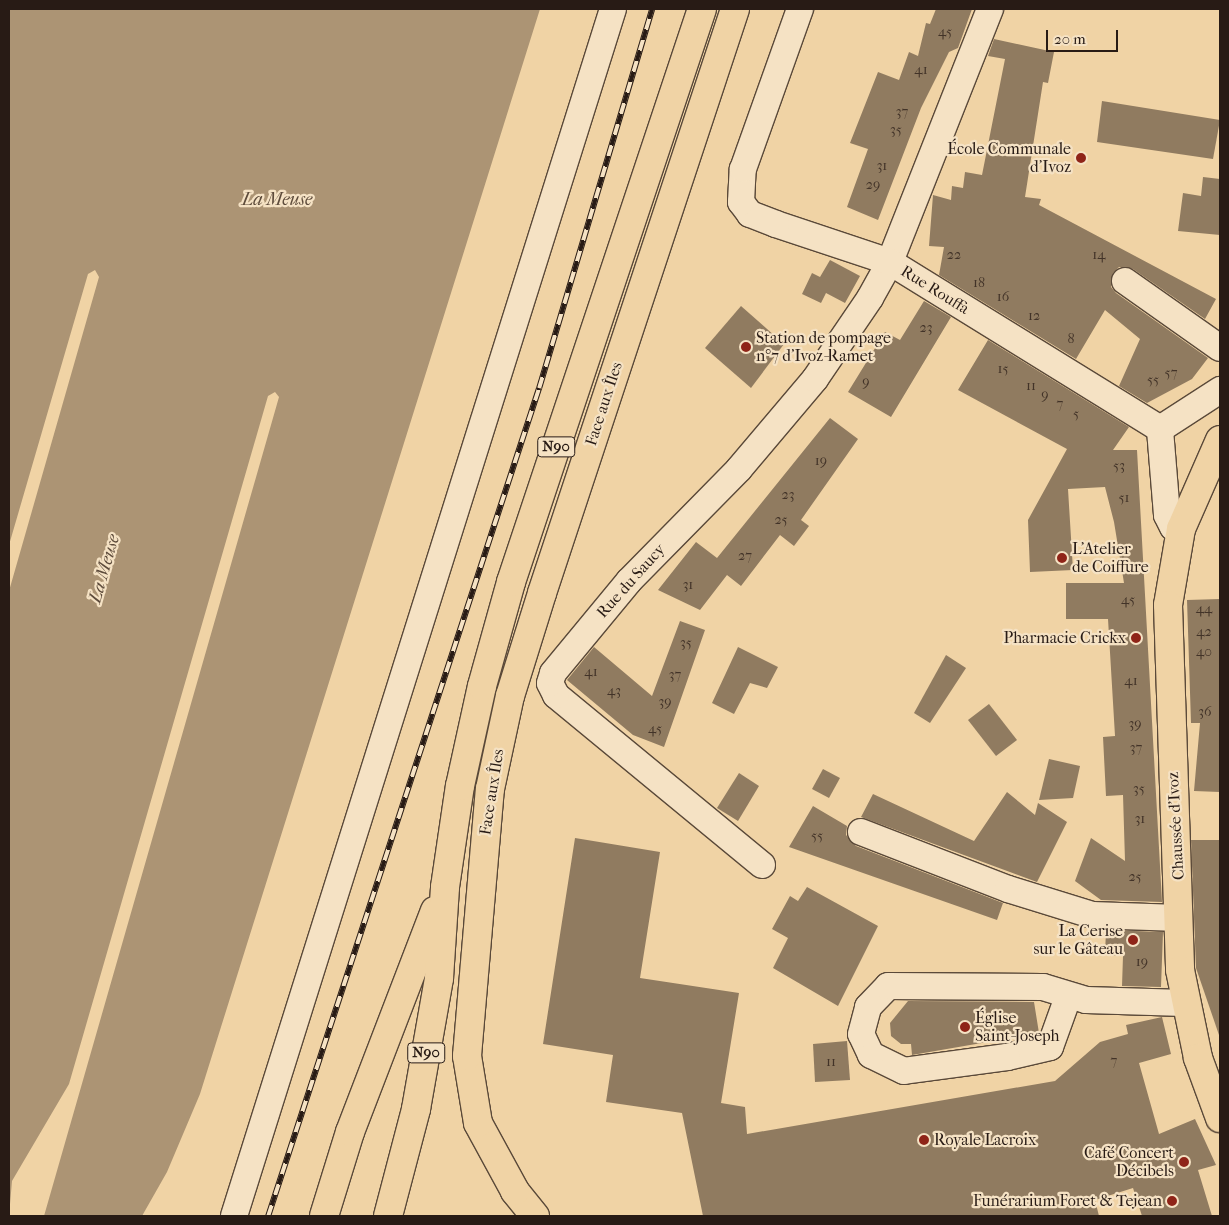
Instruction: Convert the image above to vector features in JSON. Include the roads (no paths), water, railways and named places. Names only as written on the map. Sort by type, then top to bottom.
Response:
[{"type":"main road","name":"Face aux Îles","points":[[445,887],[460,786],[511,582],[702,9]]},
{"type":"main road","name":"Face aux Îles","points":[[479,893],[490,789],[510,696],[735,9]]},
{"type":"main road","name":"Chaussée d'Ivoz","points":[[1220,440],[1180,529],[1168,605],[1179,918],[1184,1003],[1220,1118]]},
{"type":"main road","points":[[324,1216],[350,1132],[445,887]]},
{"type":"main road","name":"N90","points":[[388,1216],[416,1109],[437,987],[445,887]]},
{"type":"main road","points":[[479,893],[467,1056],[478,1123],[515,1191],[536,1216]]},
{"type":"main road","name":"N90","points":[[407,1216],[479,893]]},
{"type":"street","points":[[234,1216],[613,9]]},
{"type":"street","points":[[800,9],[743,169],[741,202],[750,214],[890,262]]},
{"type":"street","name":"Rue Rouffa","points":[[990,9],[890,262],[1160,429]]},
{"type":"street","name":"Rue du Saucy","points":[[762,865],[556,695],[550,683],[553,673],[629,581],[739,469],[815,378],[870,298],[890,262]]},
{"type":"street","points":[[1125,281],[1220,348]]},
{"type":"street","points":[[1180,529],[1174,527],[1167,515],[1160,429],[1220,390]]},
{"type":"street","points":[[861,832],[1008,889],[1092,915],[1179,918]]},
{"type":"street","points":[[1068,997],[1050,1047],[1007,1058],[904,1071],[871,1055],[861,1034],[868,1007],[888,986],[1043,987],[1068,997],[1184,1003]]},
{"type":"water","name":"La Meuse","points":[[9,9],[540,9],[200,1094],[167,1172],[142,1216],[44,1216],[279,397],[275,392],[268,396],[69,1084],[12,1181],[9,1216],[9,591],[99,277],[95,270],[88,274],[9,545]]},
{"type":"railway","points":[[268,1216],[539,388],[652,9]]},
{"type":"place","name":"École Communale d'Ivoz","points":[[1081,158]]},
{"type":"place","name":"Station de pompage n°7 d'Ivoz-Ramet","points":[[746,347]]},
{"type":"place","name":"L'Atelier de Coiffure","points":[[1062,558]]},
{"type":"place","name":"Pharmacie Crickx","points":[[1136,638]]},
{"type":"place","name":"La Cerise sur le Gâteau","points":[[1133,940]]},
{"type":"place","name":"Église Saint-Joseph","points":[[965,1027]]},
{"type":"place","name":"Royale Lacroix","points":[[924,1140]]},
{"type":"place","name":"Café Concert Décibels","points":[[1184,1162]]},
{"type":"place","name":"Funérarium Foret & Tejean","points":[[1172,1201]]}]
